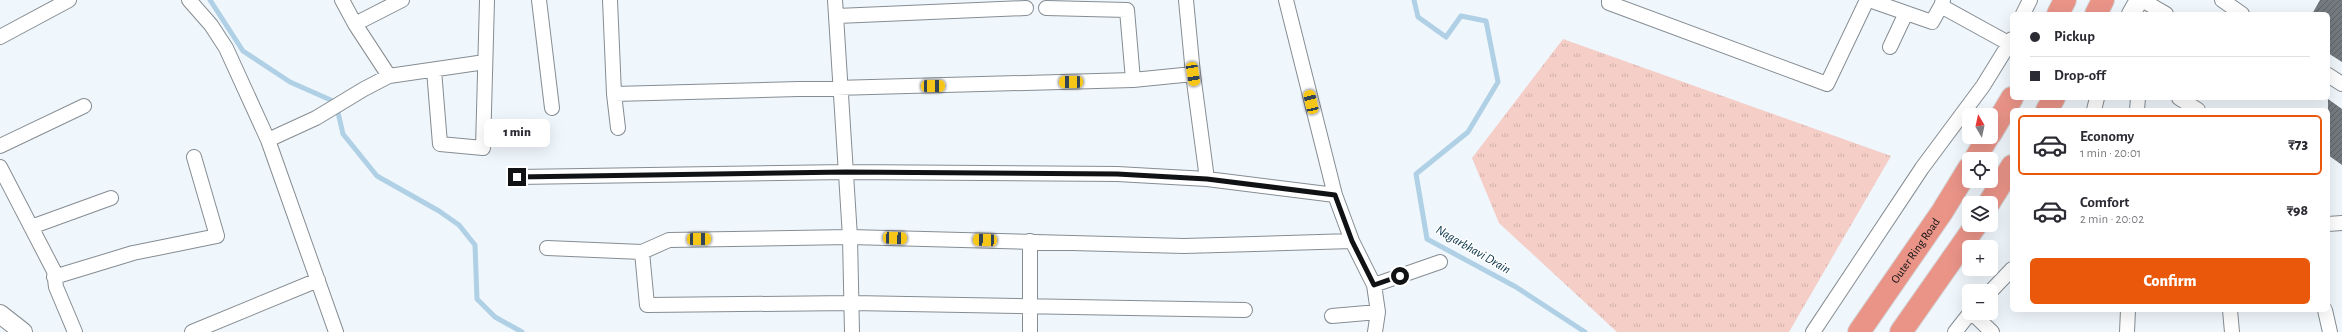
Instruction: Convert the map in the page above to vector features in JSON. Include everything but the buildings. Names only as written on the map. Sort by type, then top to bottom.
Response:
[{"type":"highway","points":[[2059,12],[2064,0]]},
{"type":"highway","points":[[2097,12],[2103,0]]},
{"type":"highway","points":[[1998,121],[2011,100]]},
{"type":"highway","points":[[1993,196],[2010,169]]},
{"type":"highway","name":"Outer Ring Road","points":[[1859,332],[1942,212],[1962,179]]},
{"type":"highway","points":[[1901,332],[1971,232]]},
{"type":"street","points":[[0,37],[69,0]]},
{"type":"street","points":[[189,0],[211,25],[226,48],[268,140],[336,332]]},
{"type":"street","points":[[342,0],[355,24],[389,76]]},
{"type":"street","points":[[355,24],[402,0]]},
{"type":"street","points":[[434,70],[440,144],[483,148],[487,0]]},
{"type":"street","points":[[539,0],[552,108]]},
{"type":"street","points":[[610,0],[614,94],[618,128]]},
{"type":"street","points":[[834,0],[850,237],[852,332]]},
{"type":"street","points":[[1186,0],[1193,74],[1207,179]]},
{"type":"street","points":[[1286,0],[1335,195],[1352,241],[1374,285],[1378,312],[1375,332]]},
{"type":"street","points":[[1609,0],[1609,3],[1827,84],[1868,0],[1932,22],[1942,3],[2010,41]]},
{"type":"street","points":[[2025,12],[2030,0]]},
{"type":"street","points":[[2133,12],[2139,0]]},
{"type":"street","points":[[2142,0],[2163,12]]},
{"type":"street","points":[[2222,0],[2239,12]]},
{"type":"street","points":[[1046,8],[1075,5],[1128,5],[1133,80]]},
{"type":"street","points":[[836,16],[1026,8]]},
{"type":"street","points":[[1890,46],[1906,13]]},
{"type":"street","points":[[1813,332],[1922,168],[1983,86],[2010,44]]},
{"type":"street","points":[[268,140],[316,118],[389,76],[485,62]]},
{"type":"street","points":[[614,94],[1133,80],[1193,74]]},
{"type":"street","points":[[2330,76],[2342,84]]},
{"type":"street","points":[[2182,100],[2195,108]]},
{"type":"street","points":[[0,146],[84,106]]},
{"type":"street","points":[[54,277],[133,253],[217,236],[194,157]]},
{"type":"street","points":[[0,167],[54,271],[56,287],[75,332]]},
{"type":"street","points":[[517,177],[846,172],[1117,174],[1207,179],[1335,195]]},
{"type":"street","points":[[31,227],[111,198]]},
{"type":"street","points":[[2330,224],[2342,223]]},
{"type":"street","points":[[547,248],[642,252],[669,240],[850,237],[1184,246],[1352,241]]},
{"type":"street","points":[[1030,241],[1030,332]]},
{"type":"street","points":[[642,252],[647,305],[852,303],[1245,310]]},
{"type":"street","points":[[1374,285],[1440,262]]},
{"type":"street","points":[[1998,284],[2010,271]]},
{"type":"street","points":[[192,332],[318,280]]},
{"type":"street","points":[[1332,316],[1378,312]]},
{"type":"street","points":[[2127,332],[2128,312]]},
{"type":"street","points":[[2230,312],[2232,332]]},
{"type":"street","points":[[2325,312],[2330,332]]},
{"type":"street","points":[[0,314],[23,332]]},
{"type":"street","points":[[1955,332],[1965,320]]},
{"type":"street","points":[[1979,320],[1992,332]]},
{"type":"green space","points":[[1563,39],[1891,156],[1789,332],[1617,332],[1499,223],[1472,158]]},
{"type":"waterway","points":[[210,0],[243,51],[290,82],[333,101],[337,108],[343,134],[377,176],[439,211],[459,225],[475,245],[477,299],[495,317],[522,332]]},
{"type":"waterway","name":"Nagarbhavi Drain","points":[[1414,0],[1418,17],[1446,37],[1461,16],[1486,21],[1498,82],[1468,132],[1416,174],[1427,239],[1516,287],[1585,332]]},
{"type":"route","points":[[517,177],[846,172],[1018,172],[1117,174],[1207,179],[1335,195],[1352,241],[1374,285],[1400,276]]}]
